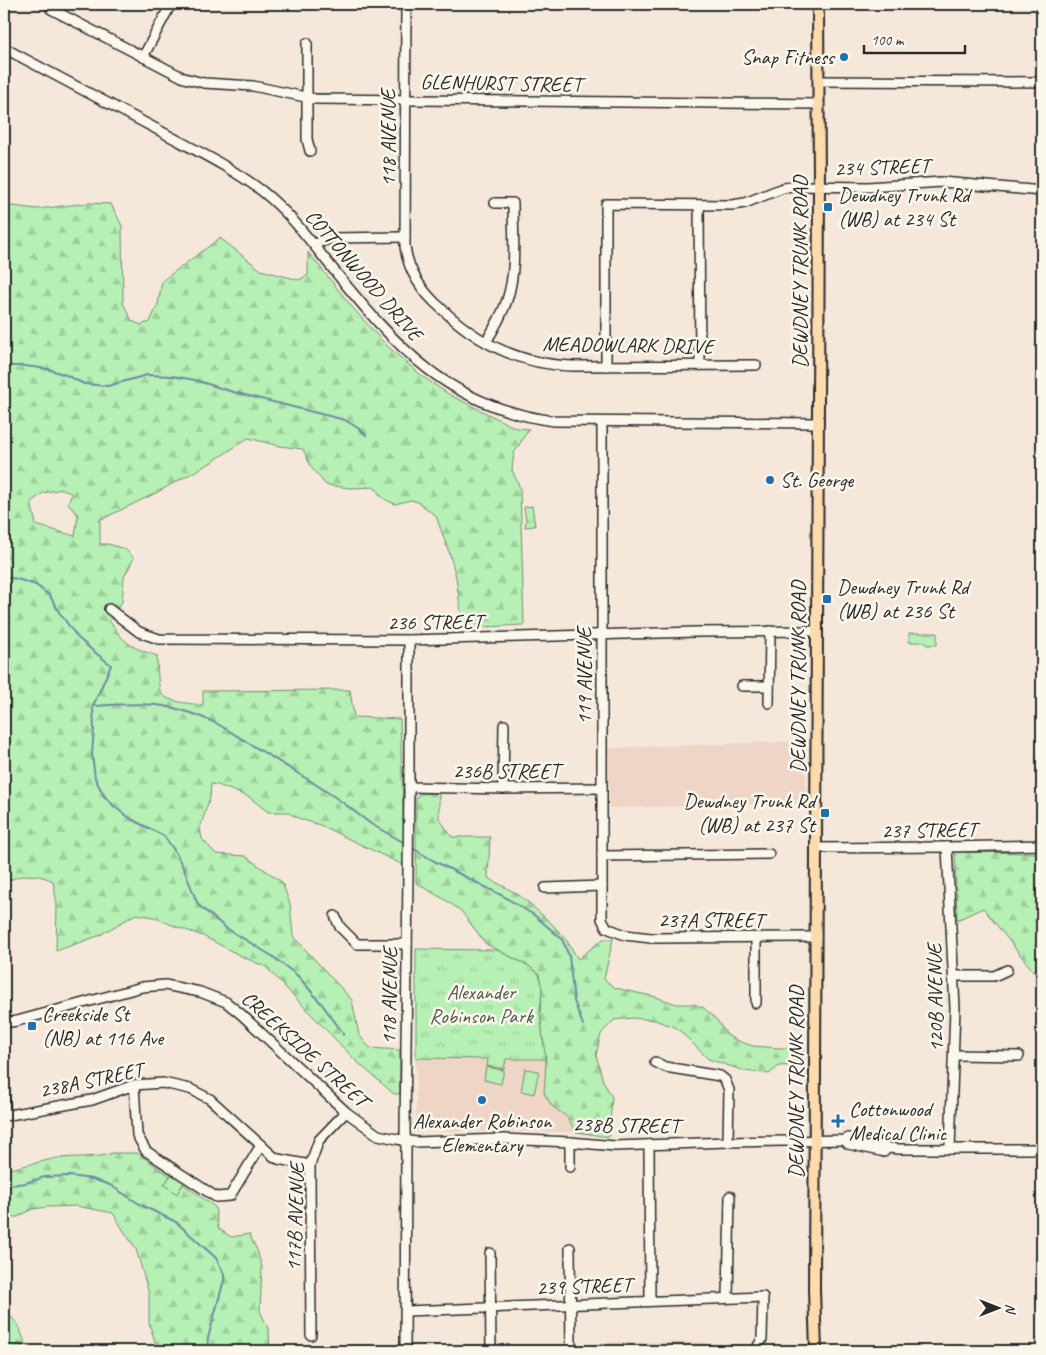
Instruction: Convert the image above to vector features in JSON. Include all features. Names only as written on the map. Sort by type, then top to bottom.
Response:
[{"type":"main road","name":"DEWDNEY TRUNK ROAD","points":[[816,1351],[814,1290],[819,186],[818,4]]},
{"type":"street","points":[[143,57],[171,4]]},
{"type":"street","name":"118 AVENUE","points":[[406,4],[405,237],[407,258],[412,272]]},
{"type":"street","name":"GLENHURST STREET","points":[[51,7],[179,76],[197,82],[253,86],[306,97],[406,100],[819,104]]},
{"type":"street","points":[[307,43],[307,139],[310,151]]},
{"type":"street","name":"COTTONWOOD DRIVE","points":[[4,48],[227,168],[260,189],[284,211],[314,244],[355,296],[390,336],[424,366],[456,389],[503,410],[554,421],[818,423]]},
{"type":"street","points":[[818,81],[1042,82]]},
{"type":"street","name":"234 STREET","points":[[606,366],[606,204],[732,205],[745,203],[783,188],[801,186],[877,186],[942,182],[1042,191]]},
{"type":"street","points":[[486,342],[496,326],[507,301],[512,283],[513,268],[513,203],[495,203]]},
{"type":"street","points":[[699,206],[700,365]]},
{"type":"street","points":[[314,244],[332,238],[405,237]]},
{"type":"street","name":"MEADOWLARK DRIVE","points":[[412,272],[424,292],[461,326],[486,342],[522,358],[565,366],[756,365]]},
{"type":"street","name":"119 AVENUE","points":[[602,422],[602,919],[607,928]]},
{"type":"street","name":"236 STREET","points":[[109,609],[139,632],[159,639],[409,640],[817,631]]},
{"type":"street","points":[[769,703],[770,631]]},
{"type":"street","name":"118 AVENUE","points":[[405,1351],[409,640]]},
{"type":"street","points":[[742,686],[769,686]]},
{"type":"street","points":[[503,789],[504,725]]},
{"type":"street","name":"236B STREET","points":[[409,787],[503,789],[602,788]]},
{"type":"street","name":"237 STREET","points":[[816,848],[947,848],[1042,845]]},
{"type":"street","name":"120B AVENUE","points":[[947,848],[955,1008],[950,1149]]},
{"type":"street","points":[[602,856],[769,854]]},
{"type":"street","points":[[545,888],[602,886]]},
{"type":"street","points":[[335,916],[340,927],[357,944],[407,944]]},
{"type":"street","name":"237A STREET","points":[[607,928],[625,935],[651,938],[816,937]]},
{"type":"street","points":[[756,938],[756,1003]]},
{"type":"street","points":[[954,976],[994,976],[1007,970]]},
{"type":"street","name":"CREEKSIDE STREET","points":[[4,1023],[142,987],[165,985],[200,992],[226,1002],[242,1015],[346,1112],[378,1135],[406,1141]]},
{"type":"street","points":[[954,1055],[1019,1056]]},
{"type":"street","points":[[655,1062],[665,1067],[720,1076],[725,1080],[729,1090],[728,1142]]},
{"type":"street","name":"238A STREET","points":[[5,1115],[92,1100],[134,1085],[164,1083],[190,1089],[210,1099],[278,1159],[310,1165]]},
{"type":"street","points":[[134,1085],[137,1135],[146,1151],[216,1197],[230,1196],[260,1145]]},
{"type":"street","points":[[4,1097],[5,1115]]},
{"type":"street","name":"117B AVENUE","points":[[311,1336],[310,1165],[319,1140],[346,1112]]},
{"type":"street","name":"238B STREET","points":[[406,1141],[503,1139],[616,1146],[649,1146],[728,1142],[846,1140],[848,1138],[887,1148],[899,1149],[1042,1149]]},
{"type":"street","points":[[570,1142],[570,1167]]},
{"type":"street","points":[[649,1146],[650,1301]]},
{"type":"street","points":[[728,1298],[730,1196]]},
{"type":"street","points":[[570,1248],[570,1351]]},
{"type":"street","points":[[490,1253],[491,1351]]},
{"type":"street","name":"239 STREET","points":[[406,1311],[763,1297],[762,1339],[757,1348]]},
{"type":"shaded area","points":[[806,741],[806,803],[609,808],[609,748]]},
{"type":"shaded area","name":"Alexander Robinson Elementary","points":[[416,1058],[546,1059],[544,1093],[552,1106],[567,1117],[576,1132],[416,1131]]},
{"type":"shaded area","points":[[608,1342],[707,1342],[707,1351],[609,1351]]},
{"type":"green space","points":[[88,203],[111,204],[122,226],[123,303],[132,321],[141,325],[150,322],[158,304],[162,281],[220,238],[261,270],[299,280],[308,275],[308,252],[352,307],[385,344],[423,377],[450,395],[516,428],[529,429],[514,453],[512,470],[520,488],[524,625],[463,628],[456,577],[436,516],[418,502],[411,500],[395,504],[386,500],[374,487],[350,488],[326,485],[311,467],[303,449],[280,446],[248,438],[212,462],[152,495],[100,520],[100,544],[108,544],[125,549],[134,558],[124,577],[122,602],[109,620],[129,644],[157,656],[159,686],[161,693],[168,699],[203,705],[203,691],[350,690],[354,717],[400,719],[405,866],[320,825],[300,819],[287,812],[268,812],[249,797],[218,785],[211,784],[210,797],[200,828],[202,839],[216,854],[245,856],[282,882],[290,904],[293,936],[352,1000],[359,1035],[370,1048],[400,1050],[400,1094],[394,1094],[355,1060],[266,967],[203,936],[153,917],[136,914],[98,936],[56,951],[57,904],[53,881],[40,876],[28,875],[4,883],[4,205],[37,209]],"holes":[[[62,489],[72,494],[68,503],[78,515],[75,536],[36,525],[31,502],[43,493]]]},
{"type":"green space","points":[[532,506],[535,526],[525,527],[524,507]]},
{"type":"green space","points":[[909,633],[937,633],[937,645],[926,645],[926,642],[909,642]]},
{"type":"green space","points":[[439,793],[439,818],[452,837],[490,837],[488,878],[516,893],[529,903],[567,941],[578,959],[603,939],[613,939],[604,979],[615,988],[656,997],[676,1004],[694,1004],[704,1008],[717,1020],[727,1035],[753,1046],[803,1048],[803,1065],[779,1066],[769,1074],[745,1071],[708,1059],[677,1028],[655,1020],[633,1018],[614,1020],[601,1034],[596,1055],[603,1081],[612,1097],[609,1137],[576,1132],[567,1117],[552,1106],[544,1093],[546,1063],[540,1012],[542,988],[529,966],[486,944],[461,911],[416,883],[416,799],[419,794]]},
{"type":"green space","points":[[955,852],[1042,853],[1042,982],[983,908],[957,920]]},
{"type":"green space","name":"Alexander Robinson Park","points":[[416,949],[497,950],[529,966],[539,974],[542,988],[540,1012],[546,1059],[506,1059],[504,1069],[487,1066],[488,1059],[416,1058]]},
{"type":"green space","points":[[486,1067],[504,1070],[501,1084],[484,1080]]},
{"type":"green space","points":[[525,1069],[539,1071],[534,1094],[521,1091]]},
{"type":"green space","points":[[113,1153],[138,1153],[170,1176],[164,1185],[177,1193],[183,1184],[215,1207],[218,1228],[231,1237],[249,1234],[257,1250],[262,1267],[260,1311],[269,1330],[270,1351],[158,1351],[149,1323],[149,1294],[136,1249],[113,1213],[76,1206],[48,1207],[32,1209],[18,1217],[4,1217],[4,1172],[57,1158],[101,1156]]},
{"type":"green space","points":[[172,1174],[184,1182],[177,1194],[164,1185]]},
{"type":"green space","points":[[4,1309],[19,1326],[25,1343],[18,1351],[4,1351]]},
{"type":"waterway","points":[[4,366],[48,369],[84,384],[108,386],[147,375],[172,376],[195,380],[233,392],[345,420],[366,435]]},
{"type":"waterway","points":[[4,577],[36,585],[50,596],[78,638],[111,665],[93,706],[92,754],[95,778],[104,796],[131,819],[164,836],[184,869],[198,905],[226,928],[272,956],[298,976],[321,1003],[343,1035]]},
{"type":"waterway","points":[[93,706],[124,704],[164,706],[216,723],[312,782],[371,824],[403,842]]},
{"type":"waterway","points":[[414,849],[503,896],[534,915],[562,939],[569,956],[574,1001],[583,1025]]},
{"type":"waterway","points":[[4,1186],[25,1183],[45,1177],[69,1176],[92,1179],[110,1185],[141,1205],[176,1222],[216,1258],[224,1274],[208,1338],[207,1351]]},
{"type":"place","name":"Snap Fitness","points":[[844,57]]},
{"type":"place","name":"Dewdney Trunk Rd (WB) at 234 St","points":[[828,207]]},
{"type":"place","name":"St. George","points":[[770,480]]},
{"type":"place","name":"Dewdney Trunk Rd (WB) at 236 St","points":[[827,599]]},
{"type":"place","name":"Dewdney Trunk Rd (WB) at 237 St","points":[[825,813]]},
{"type":"place","name":"Creekside St (NB) at 116 Ave","points":[[32,1026]]},
{"type":"place","name":"Alexander Robinson Elementary","points":[[482,1100]]},
{"type":"place","name":"Cottonwood Medical Clinic","points":[[838,1121]]}]
